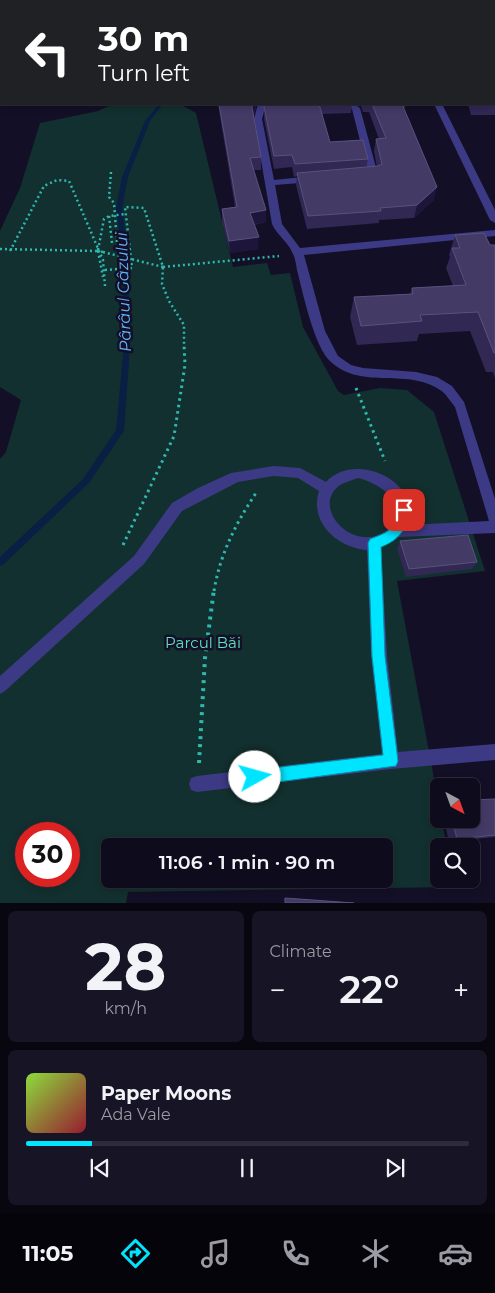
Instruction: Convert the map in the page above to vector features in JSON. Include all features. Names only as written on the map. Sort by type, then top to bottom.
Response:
[{"type":"street","points":[[262,105],[258,119],[277,224],[282,236],[298,253],[313,310],[327,348],[333,358],[343,366],[357,370],[420,376],[447,388],[455,396],[460,405],[495,520]]},
{"type":"street","points":[[351,105],[356,108],[373,175],[354,176]]},
{"type":"street","points":[[438,105],[495,220]]},
{"type":"street","points":[[269,183],[326,178]]},
{"type":"street","points":[[484,198],[495,199]]},
{"type":"street","points":[[298,253],[495,233]]},
{"type":"street","points":[[0,686],[139,560],[177,508],[203,492],[236,477],[274,471],[300,473],[327,489]]},
{"type":"street","points":[[358,473],[371,474],[389,484],[401,498],[404,510],[402,521],[396,531],[387,539],[361,544],[347,540],[327,523],[323,511],[323,500],[327,489],[335,480],[346,475],[358,473]]},
{"type":"street","points":[[396,531],[495,527]]},
{"type":"street","points":[[374,543],[379,656],[391,761]]},
{"type":"street","points":[[197,784],[391,761],[495,752]]},
{"type":"path","points":[[111,172],[109,197],[114,203],[117,243]]},
{"type":"path","points":[[10,251],[44,186],[57,180],[69,181],[103,260],[106,270],[103,278]]},
{"type":"path","points":[[106,270],[132,268],[125,207],[144,208],[163,267],[162,284],[168,302],[184,325],[185,365],[174,436],[121,551]]},
{"type":"path","points":[[105,286],[98,251],[104,219],[109,216],[126,214]]},
{"type":"path","points":[[109,216],[112,244]]},
{"type":"path","points":[[0,249],[10,251],[98,251],[163,267],[298,253]]},
{"type":"path","points":[[357,370],[355,387],[376,435],[389,474],[389,484]]},
{"type":"path","points":[[197,784],[208,631],[221,558],[242,509],[274,471]]},
{"type":"green space","name":"Parcul Băi","points":[[111,105],[182,105],[196,113],[233,267],[267,263],[271,275],[290,273],[303,327],[338,391],[344,395],[380,388],[407,390],[434,412],[485,571],[397,581],[434,778],[430,778],[430,828],[443,828],[445,838],[430,838],[430,887],[393,888],[393,838],[101,838],[101,888],[390,888],[128,892],[126,903],[0,903],[0,459],[6,452],[21,400],[0,387],[0,231],[20,188],[40,123],[98,111]]},
{"type":"building","points":[[219,105],[253,105],[261,157],[250,158],[266,210],[250,213],[259,237],[229,241],[222,209],[237,207]]},
{"type":"building","points":[[265,105],[319,105],[330,142],[363,140],[368,159],[295,164],[292,155],[274,156]]},
{"type":"building","points":[[372,105],[402,105],[437,187],[417,205],[380,208],[381,211],[308,216],[297,173],[378,166],[382,164],[376,139],[386,138]]},
{"type":"building","points":[[484,233],[490,245],[495,245],[495,353],[478,312],[420,315],[422,321],[361,326],[354,297],[413,294],[412,288],[466,285],[452,248],[460,248],[455,235]]},
{"type":"building","points":[[468,535],[477,562],[409,569],[400,541]]},
{"type":"building","points":[[495,799],[495,835],[457,838],[454,828],[480,828],[480,800]]},
{"type":"building","points":[[285,898],[354,903],[285,903]]},
{"type":"waterway","name":"Pârâul Gâzului","points":[[0,562],[86,481],[120,431],[128,333],[123,238],[119,208],[125,177],[148,121],[160,105]]},
{"type":"route","points":[[255,777],[391,761],[379,656],[374,543],[387,539],[396,531],[402,521],[404,510]]}]
